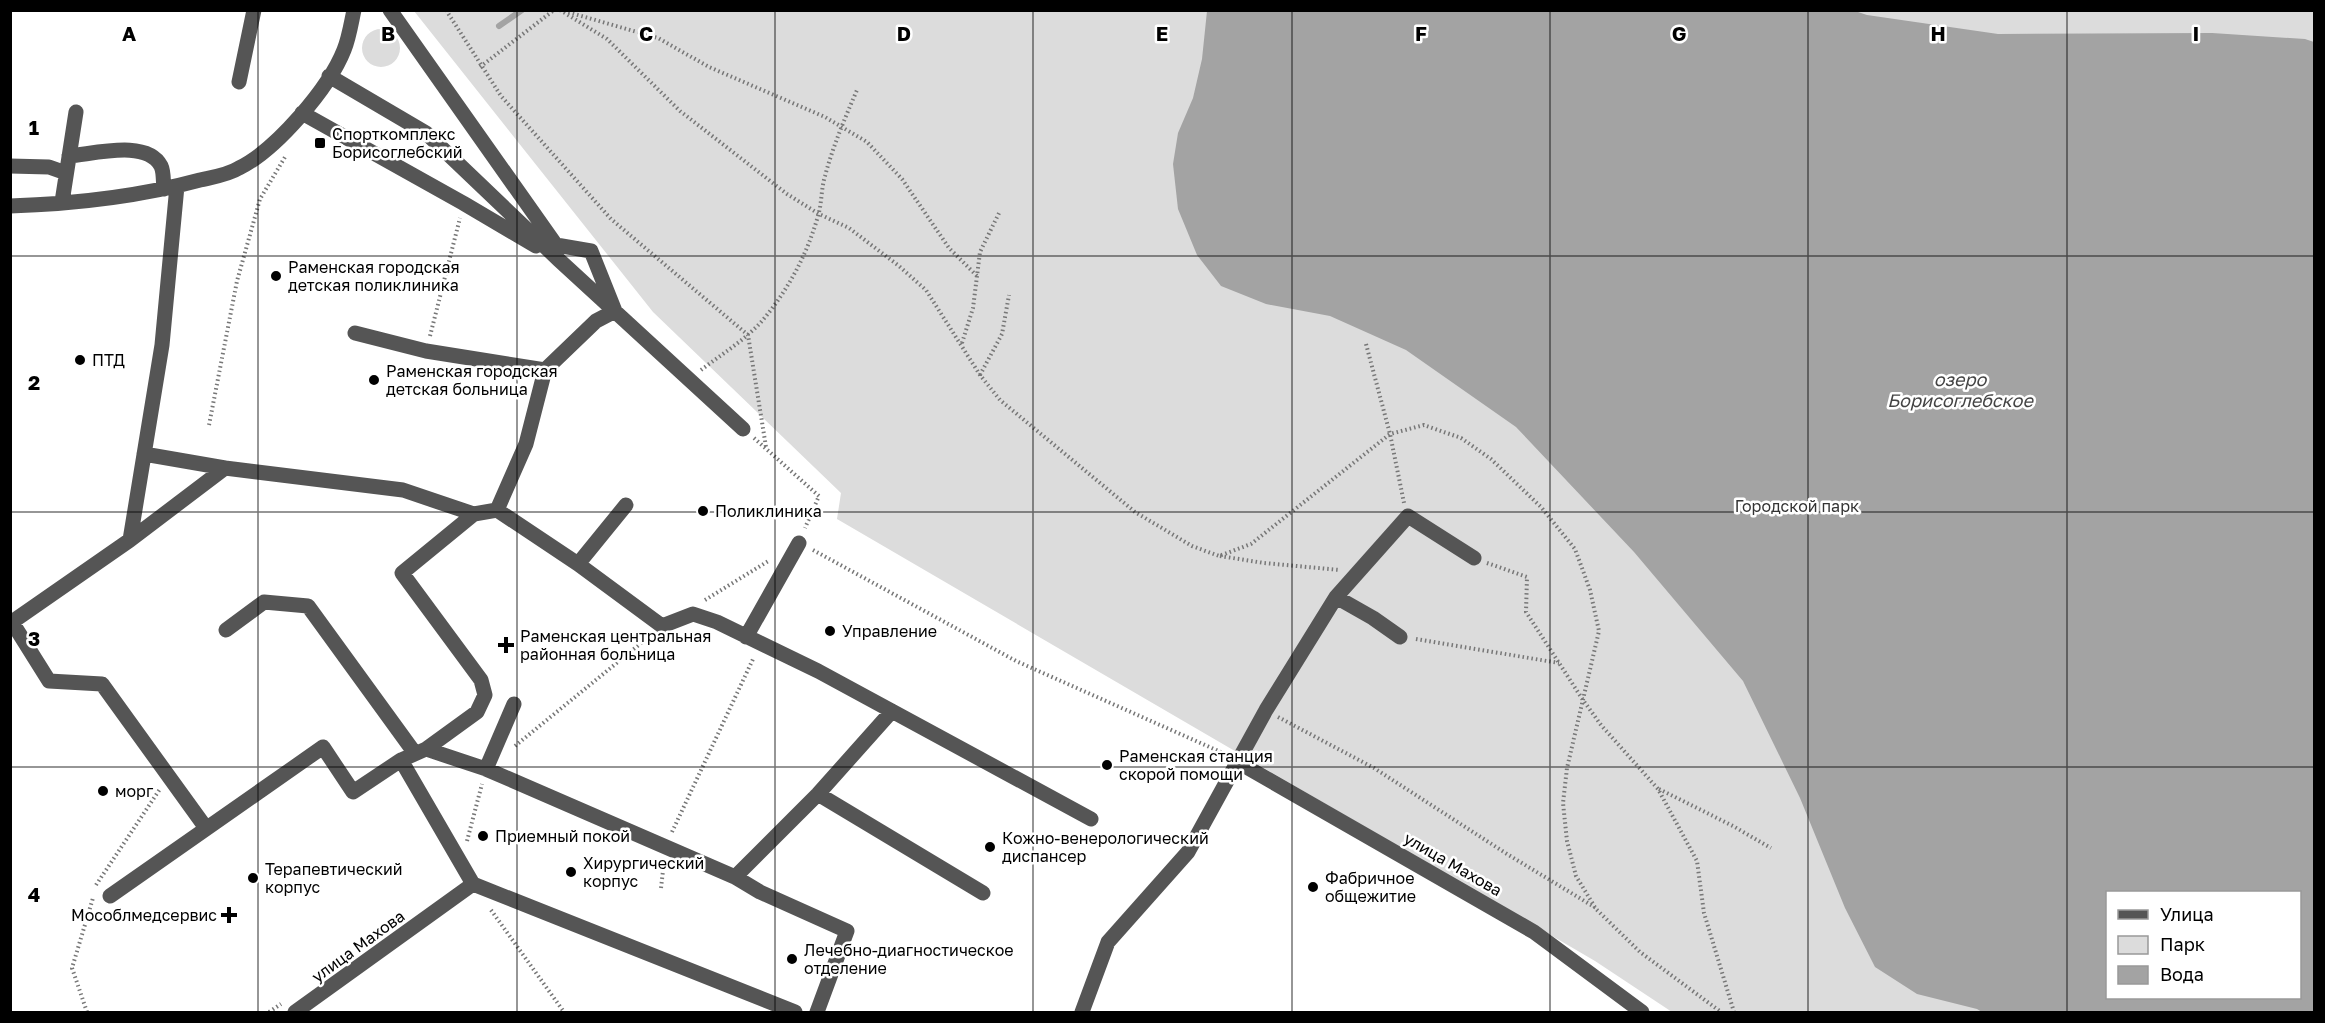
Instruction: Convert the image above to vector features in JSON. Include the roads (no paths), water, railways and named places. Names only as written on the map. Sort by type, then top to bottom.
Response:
[{"type":"street","points":[[239,82],[254,10]]},
{"type":"street","points":[[10,206],[62,202],[170,188],[240,168],[281,136],[302,113],[329,76],[344,50],[354,10]]},
{"type":"street","points":[[390,10],[556,245],[591,251],[615,311]]},
{"type":"street","points":[[329,76],[426,134],[742,429]]},
{"type":"street","points":[[62,202],[76,112]]},
{"type":"street","points":[[302,113],[463,203],[559,260]]},
{"type":"street","points":[[69,156],[136,150],[151,154],[161,167],[170,188],[162,345],[130,540]]},
{"type":"street","points":[[10,166],[49,167],[66,172]]},
{"type":"street","points":[[497,510],[526,444],[546,370],[596,321],[615,311]]},
{"type":"street","points":[[355,333],[426,351],[546,370]]},
{"type":"street","points":[[144,454],[225,468],[404,490],[474,514],[497,510],[578,564],[662,626],[693,614],[717,622],[892,711],[1092,819]]},
{"type":"street","points":[[206,828],[102,684],[49,681],[11,622],[130,540],[225,468]]},
{"type":"street","points":[[578,564],[626,505]]},
{"type":"street","points":[[110,896],[323,747],[352,792],[477,712],[485,694],[481,680],[402,573],[474,514]]},
{"type":"street","points":[[1082,1012],[1108,942],[1188,852],[1236,761],[1336,597],[1408,516],[1474,558]]},
{"type":"street","points":[[746,637],[799,543]]},
{"type":"street","points":[[1336,597],[1373,618],[1400,637]]},
{"type":"street","points":[[226,630],[264,602],[308,606],[414,754],[461,864],[473,884],[795,1012]]},
{"type":"street","points":[[486,769],[514,705]]},
{"type":"street","points":[[735,877],[818,794],[892,711]]},
{"type":"street","points":[[414,754],[486,769],[735,877],[760,892],[847,931],[818,1012]]},
{"type":"street","name":"улица Махова","points":[[1236,761],[1534,932],[1642,1012]]},
{"type":"street","points":[[818,794],[983,894]]},
{"type":"street","name":"улица Махова","points":[[290,1007],[441,908],[473,884]]},
{"type":"water","name":"озеро Борисоглебское","points":[[1207,11],[1855,11],[1867,15],[1998,34],[2212,33],[2305,39],[2314,42],[2314,1012],[1982,1012],[1917,994],[1875,967],[1845,908],[1800,798],[1743,681],[1634,552],[1516,427],[1406,350],[1330,316],[1266,304],[1221,286],[1197,255],[1178,209],[1173,164],[1178,133],[1193,98],[1202,59]]},
{"type":"waterway","points":[[499,26],[522,10]]},
{"type":"place","name":"Спорткомплекс Борисоглебский","points":[[320,143]]},
{"type":"place","name":"Раменская городская детская поликлиника","points":[[276,276]]},
{"type":"place","name":"ПТД","points":[[80,360]]},
{"type":"place","name":"Раменская городская детская больница","points":[[374,380]]},
{"type":"place","name":"Поликлиника","points":[[703,511]]},
{"type":"place","name":"Управление","points":[[830,631]]},
{"type":"place","name":"Раменская центральная районная больница","points":[[506,645]]},
{"type":"place","name":"Раменская станция скорой помощи","points":[[1107,765]]},
{"type":"place","name":"морг","points":[[103,791]]},
{"type":"place","name":"Приемный покой","points":[[483,836]]},
{"type":"place","name":"Кожно-венерологический диспансер","points":[[990,847]]},
{"type":"place","name":"Хирургический корпус","points":[[571,872]]},
{"type":"place","name":"Терапевтический корпус","points":[[253,878]]},
{"type":"place","name":"Фабричное общежитие","points":[[1313,887]]},
{"type":"place","name":"Мособлмедсервис","points":[[229,915]]},
{"type":"place","name":"Лечебно-диагностическое отделение","points":[[792,959]]},
{"type":"park label","name":"Городской парк","points":[[1797,506]]}]
